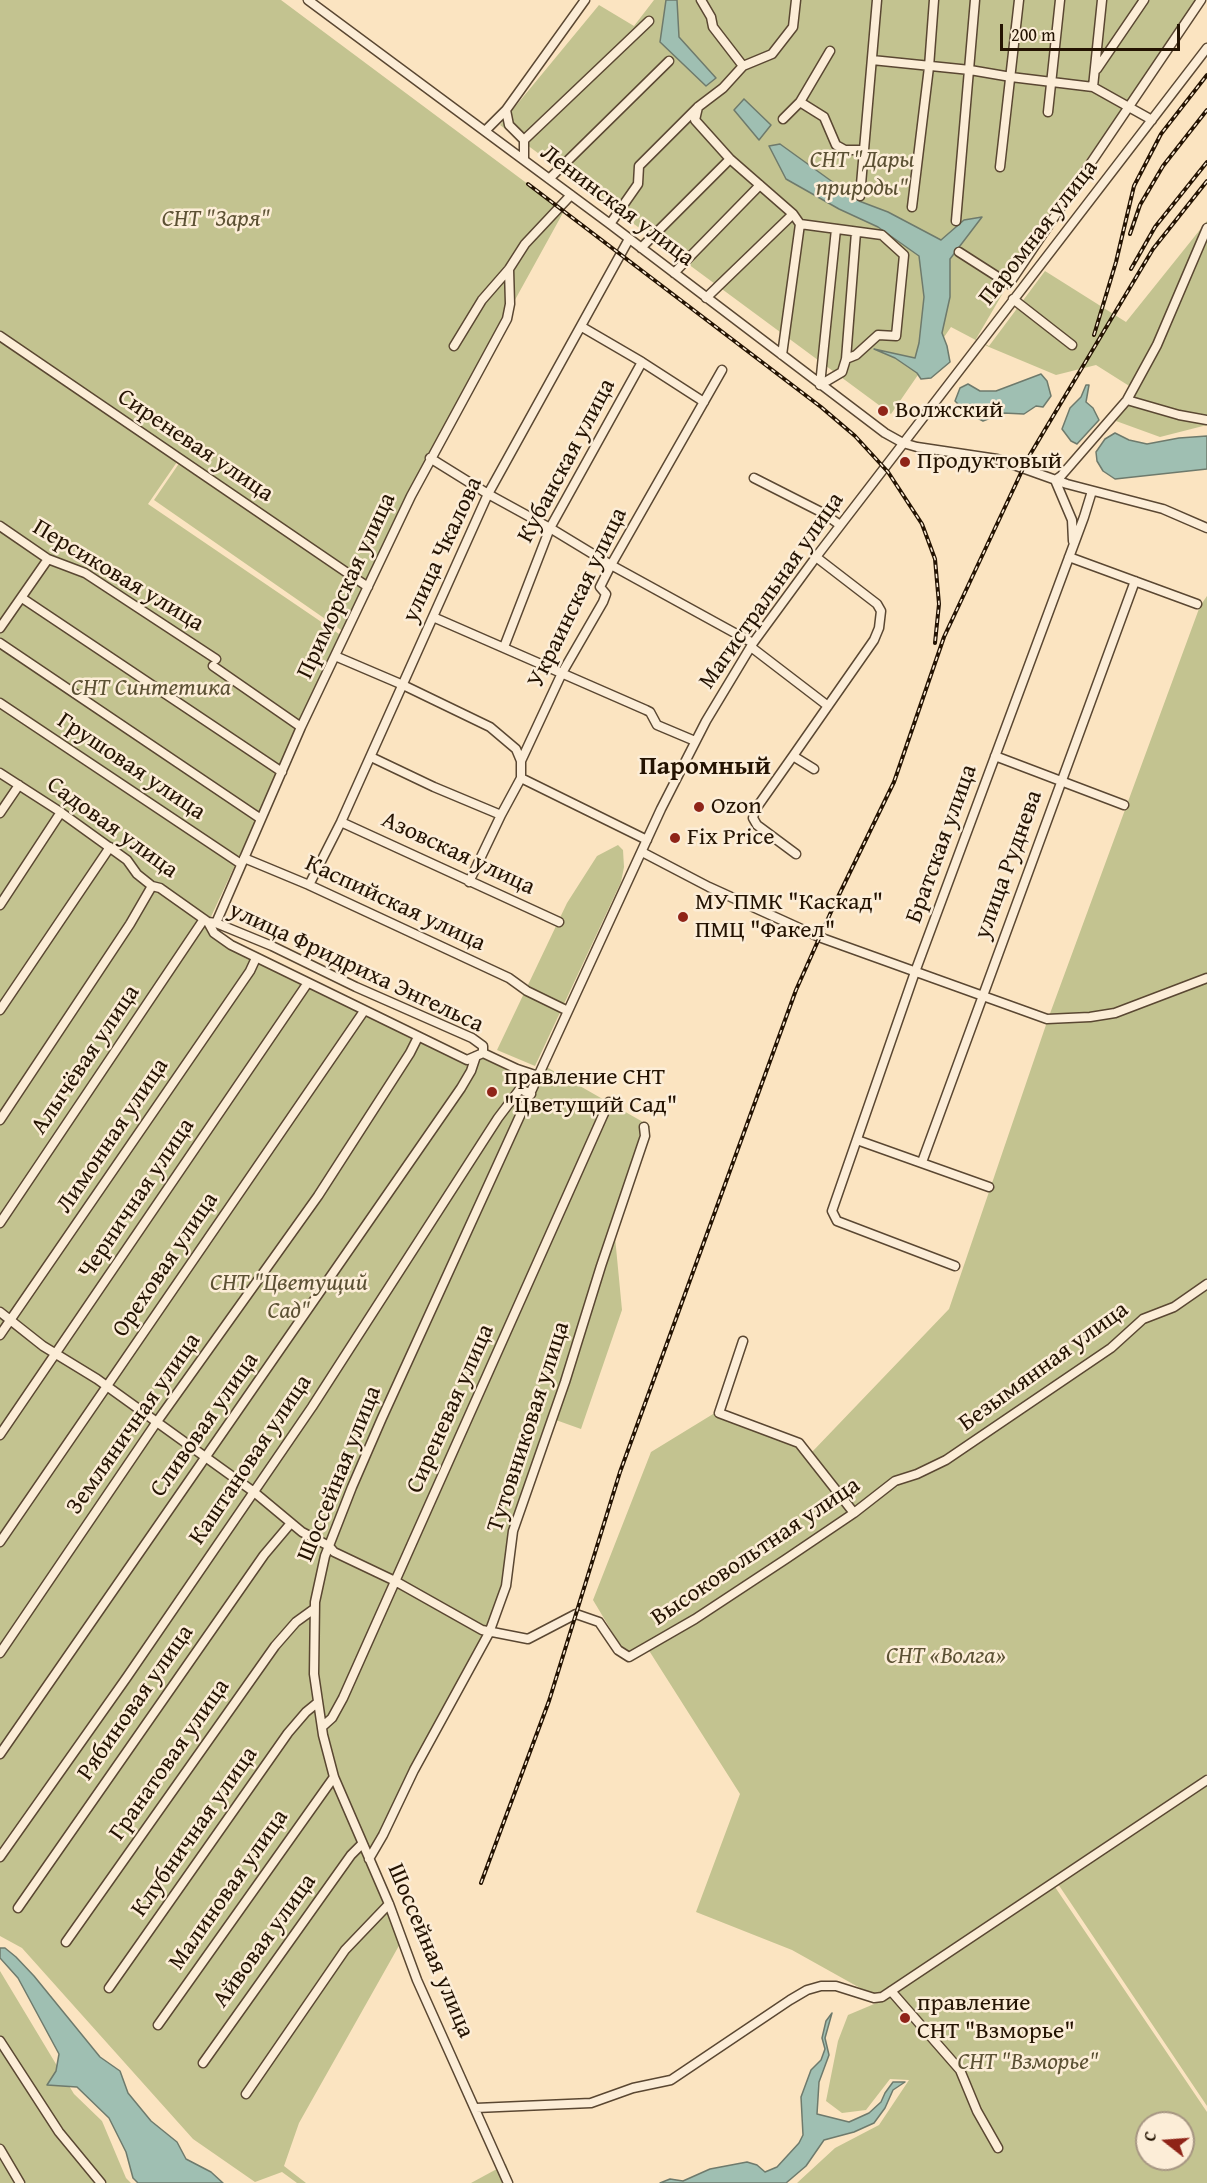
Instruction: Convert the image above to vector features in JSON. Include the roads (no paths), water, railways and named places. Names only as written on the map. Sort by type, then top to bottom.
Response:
[{"type":"street","name":"Ленинская улица","points":[[308,0],[610,224],[820,385],[885,433],[903,443]]},
{"type":"street","points":[[485,131],[506,110],[585,0]]},
{"type":"street","points":[[701,0],[711,17],[713,27],[742,66]]},
{"type":"street","points":[[610,224],[638,184],[639,166],[698,107],[723,88],[742,66],[772,54],[793,27],[796,0]]},
{"type":"street","points":[[860,196],[878,0]]},
{"type":"street","points":[[912,207],[929,67],[934,0]]},
{"type":"street","points":[[956,221],[975,0]]},
{"type":"street","points":[[1000,167],[1019,0]]},
{"type":"street","points":[[1048,112],[1060,0]]},
{"type":"street","points":[[1094,87],[1102,0]]},
{"type":"street","points":[[1095,71],[1144,0]]},
{"type":"street","points":[[959,252],[1008,284],[1201,0]]},
{"type":"street","points":[[524,140],[649,21]]},
{"type":"street","name":"Паромная улица","points":[[903,443],[1207,48]]},
{"type":"street","points":[[783,119],[800,102],[830,51]]},
{"type":"street","points":[[872,60],[1094,87],[1152,120]]},
{"type":"street","points":[[549,179],[669,61]]},
{"type":"street","points":[[800,102],[824,117],[836,145],[845,150],[864,150]]},
{"type":"street","points":[[698,107],[695,120],[730,159],[793,214],[800,224],[782,356]]},
{"type":"street","points":[[506,110],[509,125],[524,140],[524,160]]},
{"type":"street","points":[[641,248],[730,159]]},
{"type":"street","points":[[674,273],[760,185]]},
{"type":"street","points":[[454,346],[482,300],[525,244],[571,195]]},
{"type":"street","points":[[706,298],[793,214]]},
{"type":"street","points":[[800,224],[882,235],[904,255],[896,336],[878,335],[856,355],[846,359]]},
{"type":"street","points":[[1055,480],[1127,400],[1157,345],[1207,228]]},
{"type":"street","points":[[820,385],[836,229]]},
{"type":"street","points":[[820,385],[842,372],[846,359],[856,232]]},
{"type":"street","name":"улица Чкалова","points":[[309,885],[371,757],[488,494],[629,239]]},
{"type":"street","name":"Приморская улица","points":[[207,920],[242,861],[335,656],[430,458],[507,319],[510,304],[508,269]]},
{"type":"street","points":[[1013,299],[1072,345]]},
{"type":"street","points":[[582,327],[704,402]]},
{"type":"street","name":"Сиреневая улица","points":[[0,336],[368,587]]},
{"type":"street","name":"Кубанская улица","points":[[504,647],[550,528],[642,362]]},
{"type":"street","name":"Украинская улица","points":[[469,882],[521,778],[521,761],[562,674],[603,602],[606,594],[600,587],[722,370]]},
{"type":"street","points":[[1127,400],[1179,415],[1207,420]]},
{"type":"street","points":[[903,443],[997,459],[1055,480],[1163,509],[1207,528]]},
{"type":"street","name":"Магистральная улица","points":[[545,1061],[695,741],[752,645],[903,443]]},
{"type":"street","points":[[430,458],[488,494],[752,645],[828,706]]},
{"type":"street","points":[[754,478],[823,513],[840,525]]},
{"type":"street","points":[[1055,480],[1072,520],[1073,543]]},
{"type":"street","name":"Братская улица","points":[[955,1266],[837,1221],[832,1211],[915,972],[1092,491]]},
{"type":"street","name":"Персиковая улица","points":[[0,526],[48,559],[85,573],[215,663],[302,727]]},
{"type":"street","points":[[796,854],[757,825],[753,818],[755,810],[874,640],[879,628],[881,611],[877,604],[816,557]]},
{"type":"street","points":[[1069,558],[1197,604]]},
{"type":"street","points":[[0,628],[48,559]]},
{"type":"street","name":"улица Руднева","points":[[922,1162],[1135,581]]},
{"type":"street","points":[[22,598],[282,772]]},
{"type":"street","points":[[433,617],[646,710],[650,712],[657,725],[695,741]]},
{"type":"street","points":[[0,643],[261,819]]},
{"type":"street","points":[[335,656],[403,685],[490,727],[516,749],[521,761]]},
{"type":"street","name":"Грушовая улица","points":[[0,703],[242,861]]},
{"type":"street","points":[[793,756],[814,769]]},
{"type":"street","points":[[996,756],[1124,805]]},
{"type":"street","points":[[371,757],[501,815]]},
{"type":"street","name":"Садовая улица","points":[[0,773],[110,847],[127,860],[137,874],[152,886],[160,888],[207,920]]},
{"type":"street","points":[[521,778],[647,840]]},
{"type":"street","points":[[0,813],[19,785]]},
{"type":"street","points":[[0,905],[61,812]]},
{"type":"street","name":"Азовская улица","points":[[341,822],[559,922]]},
{"type":"street","points":[[0,1010],[110,847]]},
{"type":"street","points":[[642,852],[771,917],[819,937],[1047,1018],[1090,1017],[1114,1013],[1207,978]]},
{"type":"street","name":"Каспийская улица","points":[[242,861],[309,885],[509,978],[527,991],[568,1011]]},
{"type":"street","points":[[0,1120],[118,944],[152,886]]},
{"type":"street","name":"улица Фридриха Энгельса","points":[[207,920],[220,938],[256,958],[466,1060],[480,1055],[538,1076]]},
{"type":"street","name":"улица Фридриха Энгельса","points":[[207,920],[272,946],[472,1038],[483,1046],[480,1055]]},
{"type":"street","name":"Алычёвая улица","points":[[0,1223],[207,920]]},
{"type":"street","name":"Лимонная улица","points":[[0,1335],[250,971],[256,958]]},
{"type":"street","name":"Черничная улица","points":[[0,1435],[307,984]]},
{"type":"street","name":"Ореховая улица","points":[[0,1542],[364,1011]]},
{"type":"street","name":"Земляничная улица","points":[[0,1653],[156,1423],[318,1196],[418,1037]]},
{"type":"street","name":"Сливовая улица","points":[[0,1754],[461,1088],[480,1055]]},
{"type":"street","name":"Шоссейная улица","points":[[508,2183],[417,1980],[389,1904],[334,1777],[317,1703],[314,1674],[314,1609],[329,1546],[382,1418],[545,1061]]},
{"type":"street","name":"Каштановая улица","points":[[0,1857],[312,1407],[498,1118],[520,1089],[531,1094]]},
{"type":"street","name":"Сиреневая улица","points":[[322,1727],[332,1718],[343,1698],[609,1102]]},
{"type":"street","name":"Тутовниковая улица","points":[[369,1859],[414,1770],[489,1633],[506,1586],[513,1531],[565,1382],[645,1136],[644,1127]]},
{"type":"street","points":[[857,1140],[989,1187]]},
{"type":"street","name":"Безымянная улица","points":[[902,1478],[917,1474],[946,1460],[1112,1348],[1143,1319],[1174,1306],[1207,1284]]},
{"type":"street","points":[[0,1312],[55,1354],[73,1363],[254,1492],[311,1538],[489,1633]]},
{"type":"street","points":[[743,1341],[719,1413],[799,1443],[854,1513]]},
{"type":"street","name":"Высоковольтная улица","points":[[489,1633],[528,1639],[576,1614],[599,1622],[618,1650],[623,1655],[632,1657],[695,1619],[854,1513],[902,1478]]},
{"type":"street","name":"Рябиновая улица","points":[[18,1908],[264,1555],[291,1523]]},
{"type":"street","name":"Гранатовая улица","points":[[66,1942],[263,1662],[288,1630],[314,1609]]},
{"type":"street","name":"Клубничная улица","points":[[109,1988],[288,1733],[317,1703]]},
{"type":"street","name":"Малиновая улица","points":[[158,2025],[334,1777]]},
{"type":"street","points":[[476,2108],[591,2103],[633,2088],[671,2080],[807,1990],[821,1986],[836,1986],[878,1999],[1207,1780]]},
{"type":"street","name":"Айвовая улица","points":[[202,2063],[351,1855],[362,1844]]},
{"type":"street","points":[[246,2094],[339,1957],[389,1904]]},
{"type":"street","points":[[891,1992],[954,2062],[964,2079],[977,2111],[998,2148]]},
{"type":"street","points":[[0,2041],[59,2132],[101,2183]]},
{"type":"street","points":[[0,2149],[20,2183]]},
{"type":"railway","points":[[1094,335],[1116,262],[1134,186],[1161,134],[1207,75]]},
{"type":"railway","points":[[1130,234],[1140,205],[1163,166],[1207,110]]},
{"type":"railway","points":[[1131,269],[1155,227],[1207,162]]},
{"type":"railway","points":[[481,1883],[549,1701],[620,1472],[796,990],[835,903],[894,782],[944,637],[1028,458],[1153,249],[1207,181]]},
{"type":"railway","points":[[528,184],[821,407],[855,436],[888,472],[922,524],[935,559],[939,604],[935,643]]},
{"type":"place","name":"Волжский","points":[[883,411]]},
{"type":"place","name":"Продуктовый","points":[[905,462]]},
{"type":"place","name":"Ozon","points":[[699,807]]},
{"type":"place","name":"Fix Price","points":[[675,838]]},
{"type":"place","name":"МУ ПМК \"Каскад\" ПМЦ \"Факел\"","points":[[683,917]]},
{"type":"place","name":"правление СНТ \"Цветущий Сад\"","points":[[492,1092]]},
{"type":"place","name":"правление СНТ \"Взморье\"","points":[[905,2018]]},
{"type":"district","name":"Паромный","points":[[705,767]]},
{"type":"park label","name":"СНТ \"Дары природы\"","points":[[862,175]]},
{"type":"park label","name":"СНТ \"Заря\"","points":[[216,220]]},
{"type":"park label","name":"СНТ Синтетика","points":[[151,689]]},
{"type":"park label","name":"СНТ \"Цветущий Сад\"","points":[[289,1298]]},
{"type":"park label","name":"СНТ «Волга»","points":[[946,1657]]},
{"type":"park label","name":"СНТ \"Взморье\"","points":[[1028,2063]]}]
